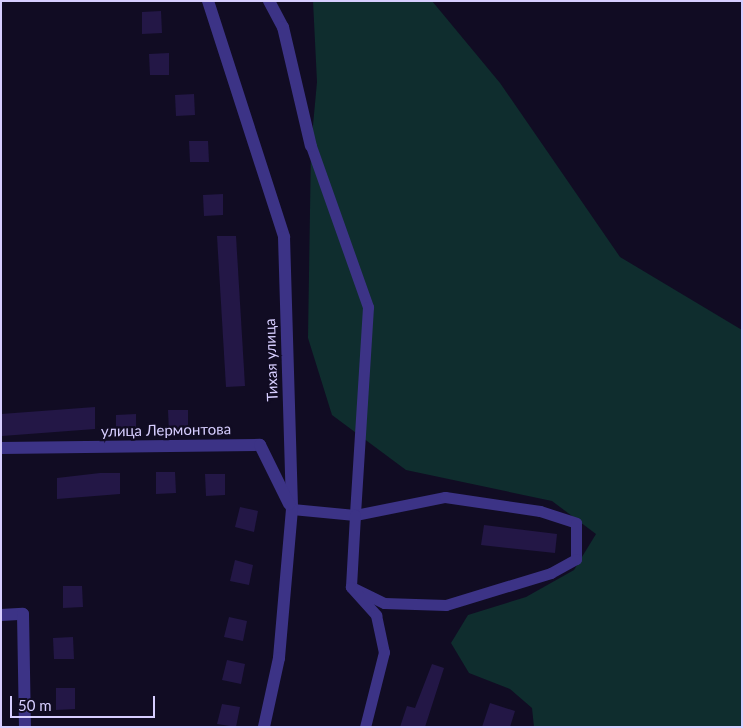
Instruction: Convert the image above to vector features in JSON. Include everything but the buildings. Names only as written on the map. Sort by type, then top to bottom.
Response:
[{"type":"street","name":"Тихая улица","points":[[208,1],[284,237],[292,509],[279,658],[264,727]]},
{"type":"street","points":[[269,1],[283,27],[311,146]]},
{"type":"street","name":"улица Лермонтова","points":[[1,448],[260,445],[292,509]]},
{"type":"street","points":[[1,615],[23,614],[25,727]]},
{"type":"lane","points":[[311,146],[368,307],[351,586],[376,615],[384,652],[365,727]]},
{"type":"lane","points":[[292,509],[355,515],[445,497],[540,511],[576,523],[576,559],[550,573],[446,605],[384,603],[351,586]]},
{"type":"green space","points":[[313,1],[432,1],[500,83],[620,257],[742,330],[742,727],[534,727],[532,708],[510,689],[469,673],[451,643],[468,615],[526,597],[574,570],[596,534],[552,501],[406,470],[332,415],[308,338],[311,147],[317,82]]}]
